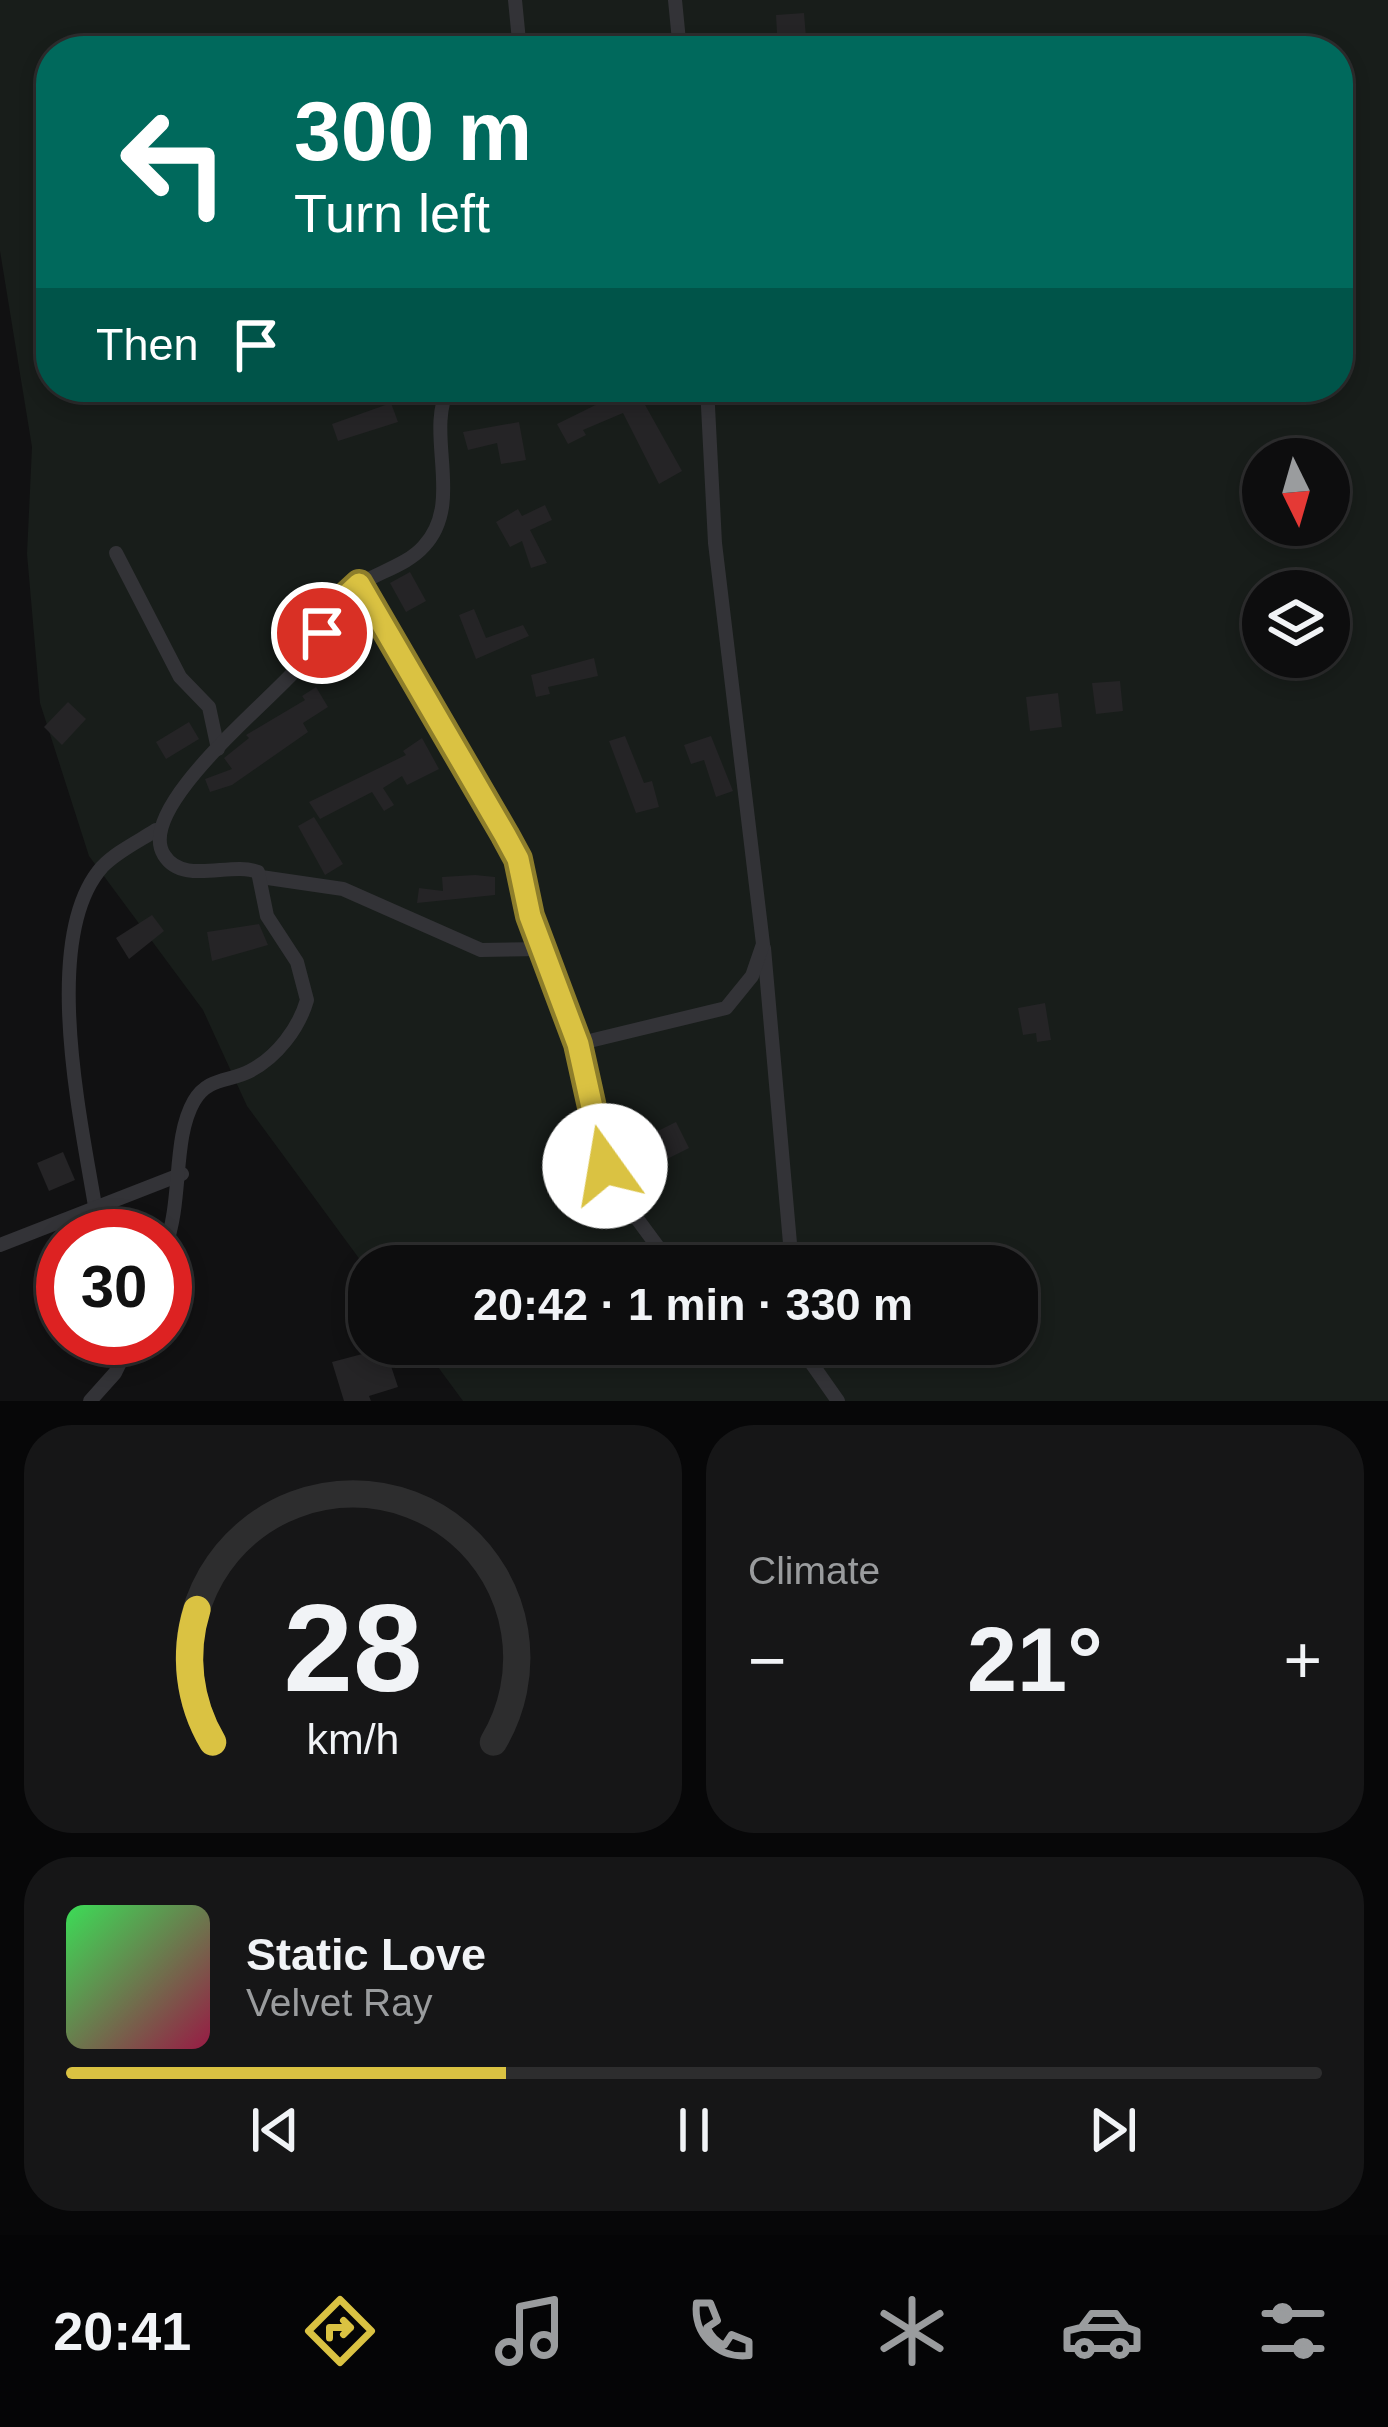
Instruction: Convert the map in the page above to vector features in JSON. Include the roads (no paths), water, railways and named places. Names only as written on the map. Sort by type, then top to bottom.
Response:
[{"type":"street","points":[[515,0],[519,36]]},
{"type":"street","points":[[675,0],[679,36]]},
{"type":"street","points":[[95,1206],[75,1058],[71,950],[97,874],[156,830],[187,782],[304,661],[333,608],[359,584],[423,548],[438,525],[445,460],[441,402]]},
{"type":"street","points":[[708,402],[716,543],[764,944],[790,1245]]},
{"type":"street","points":[[116,553],[180,677],[209,707],[218,749]]},
{"type":"street","points":[[359,584],[518,859],[530,916],[578,1044],[605,1166],[624,1202],[660,1245]]},
{"type":"street","points":[[156,830],[166,859],[180,868],[253,868],[261,877],[267,916],[297,962],[308,1000],[290,1035],[255,1068],[209,1083],[200,1092],[184,1124],[182,1174],[174,1209]]},
{"type":"street","points":[[261,877],[343,890],[481,950],[543,949]]},
{"type":"street","points":[[578,1044],[726,1008],[752,976],[764,944]]},
{"type":"street","points":[[0,1245],[182,1174]]},
{"type":"street","points":[[91,1401],[119,1365]]},
{"type":"street","points":[[813,1365],[838,1401]]}]
